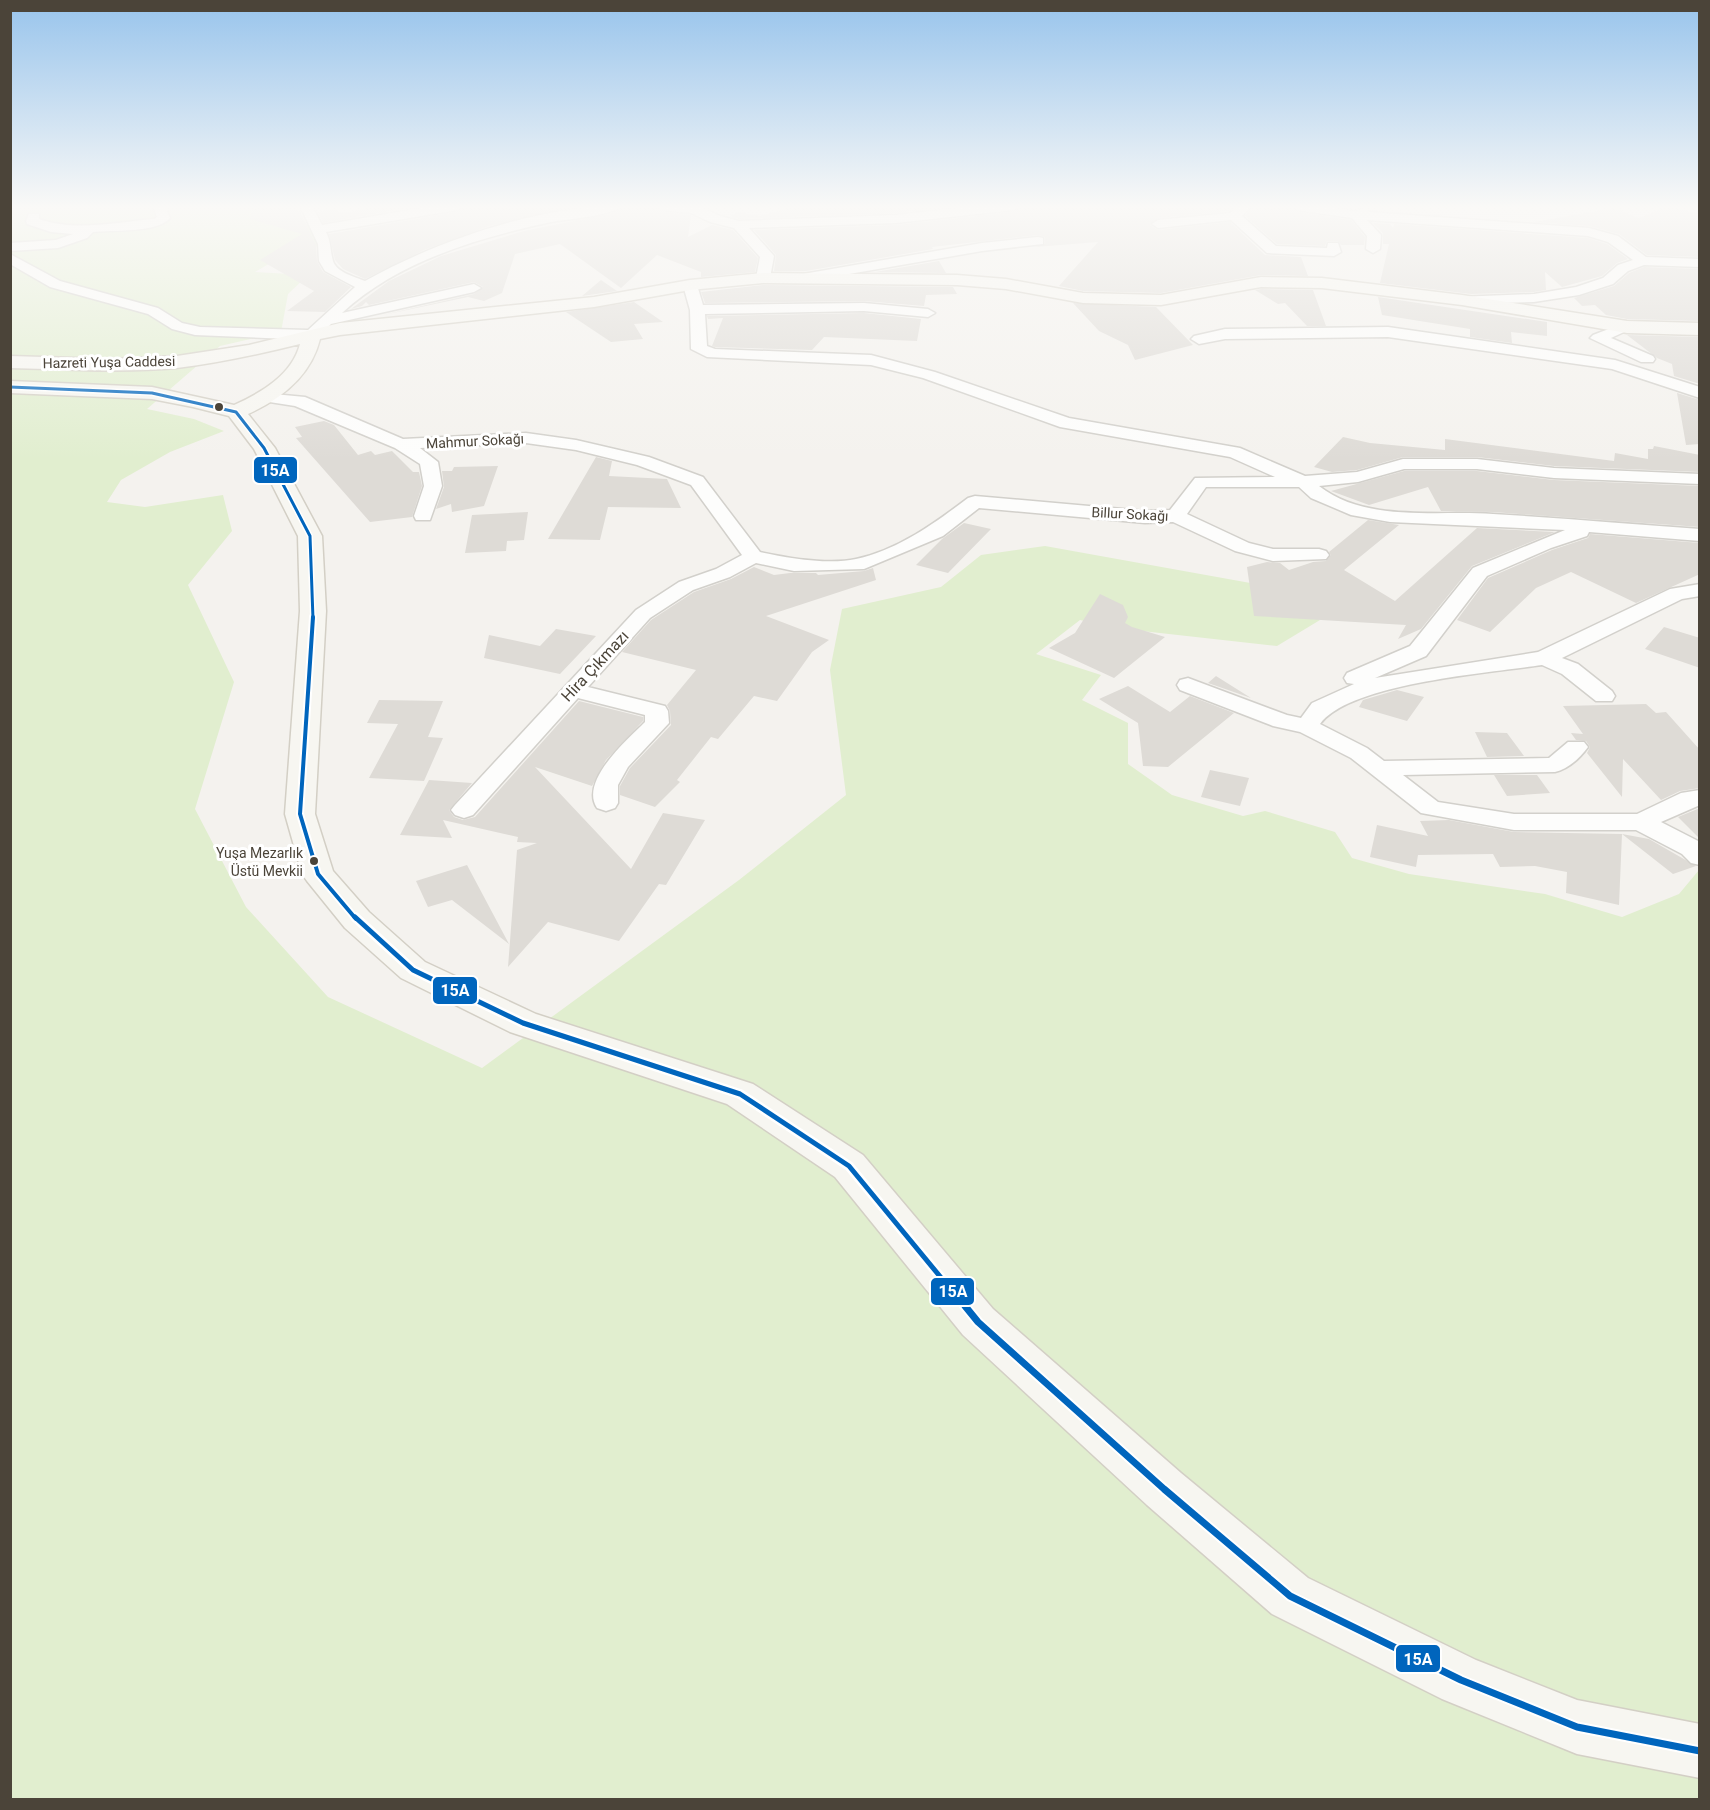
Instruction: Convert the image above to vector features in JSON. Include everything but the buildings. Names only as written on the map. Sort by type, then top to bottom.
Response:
[{"type":"street","points":[[78,290],[153,311],[177,326],[200,332],[319,328],[464,290]]},
{"type":"street","points":[[10,387],[152,393],[253,404],[293,375],[319,328],[362,290]]},
{"type":"street","name":"Hazreti Yuşa Caddesi","points":[[10,362],[109,365],[177,362],[249,351],[319,328],[340,329],[594,302],[659,290]]},
{"type":"street","points":[[692,290],[697,310],[699,349],[713,354],[871,360],[929,375],[1006,404],[1066,423],[1234,452],[1304,482],[1318,494],[1358,511],[1390,516],[1490,519],[1700,535]]},
{"type":"street","name":"Hazreti Yuşa Caddesi","points":[[1042,290],[1083,298],[1161,300],[1214,290]]},
{"type":"street","name":"Hazreti Yuşa Caddesi","points":[[1383,290],[1462,300],[1628,327],[1700,329]]},
{"type":"street","points":[[1462,300],[1534,298],[1581,290]]},
{"type":"street","points":[[697,310],[864,307],[928,313]]},
{"type":"street","points":[[1628,327],[1598,339],[1700,382]]},
{"type":"street","points":[[1199,339],[1225,334],[1388,332],[1615,365],[1700,393]]},
{"type":"street","name":"Mahmur Sokağı","points":[[253,404],[299,401],[401,444],[526,438],[576,445],[644,461],[697,481],[753,557]]},
{"type":"street","points":[[253,404],[264,448],[310,536],[313,611],[300,814],[318,874],[357,920],[413,970],[523,1023],[740,1094],[849,1166],[978,1322],[1164,1489],[1290,1596],[1461,1680],[1577,1727],[1700,1751]]},
{"type":"street","points":[[401,444],[429,462],[434,486],[423,516]]},
{"type":"street","points":[[1304,482],[1358,477],[1404,464],[1477,464],[1554,472],[1700,479]]},
{"type":"street","name":"Billur Sokağı","points":[[753,557],[794,565],[857,565],[893,552],[936,532],[975,502],[1145,517],[1176,516],[1201,482],[1304,482]]},
{"type":"street","points":[[1176,516],[1242,547],[1273,555],[1319,555]]},
{"type":"street","points":[[1313,717],[1353,679],[1418,651],[1480,572],[1544,544],[1583,531],[1606,529]]},
{"type":"street","name":"Hira Çıkmazı","points":[[464,810],[643,614],[686,586],[723,573],[753,557]]},
{"type":"street","points":[[1188,685],[1281,721],[1313,717],[1371,685],[1544,658],[1677,593],[1700,591]]},
{"type":"street","points":[[1544,658],[1570,669],[1604,696]]},
{"type":"street","points":[[572,690],[657,711],[657,723],[618,764],[606,784],[606,803]]},
{"type":"street","points":[[1313,717],[1430,808],[1514,822],[1641,822],[1690,798],[1700,796]]},
{"type":"street","points":[[1380,768],[1555,765],[1576,747]]},
{"type":"street","points":[[1641,822],[1691,848],[1700,857]]},
{"type":"green space","points":[[11,290],[292,290],[288,294],[281,332],[220,346],[147,409],[194,419],[224,431],[170,452],[121,480],[107,502],[145,507],[223,495],[232,531],[188,585],[234,682],[195,809],[246,907],[328,997],[482,1068],[739,880],[846,795],[830,670],[842,609],[941,587],[981,555],[1045,546],[1267,586],[1320,620],[1277,646],[1124,629],[1080,620],[1036,654],[1101,675],[1082,700],[1128,723],[1128,764],[1172,795],[1243,816],[1265,811],[1335,832],[1352,858],[1409,874],[1545,894],[1622,917],[1679,894],[1699,870],[1699,1799],[11,1800]]},
{"type":"transit line","name":"15A","points":[[10,387],[152,393],[195,401],[236,412],[264,448],[310,536],[313,611],[300,814],[318,874],[357,920],[413,970],[523,1023],[740,1094],[849,1166],[978,1322],[1164,1489],[1290,1596],[1461,1680],[1577,1727],[1700,1751]]},
{"type":"place","name":"Yuşa Mezarlık Üstü Mevkii","points":[[314,861]]}]
